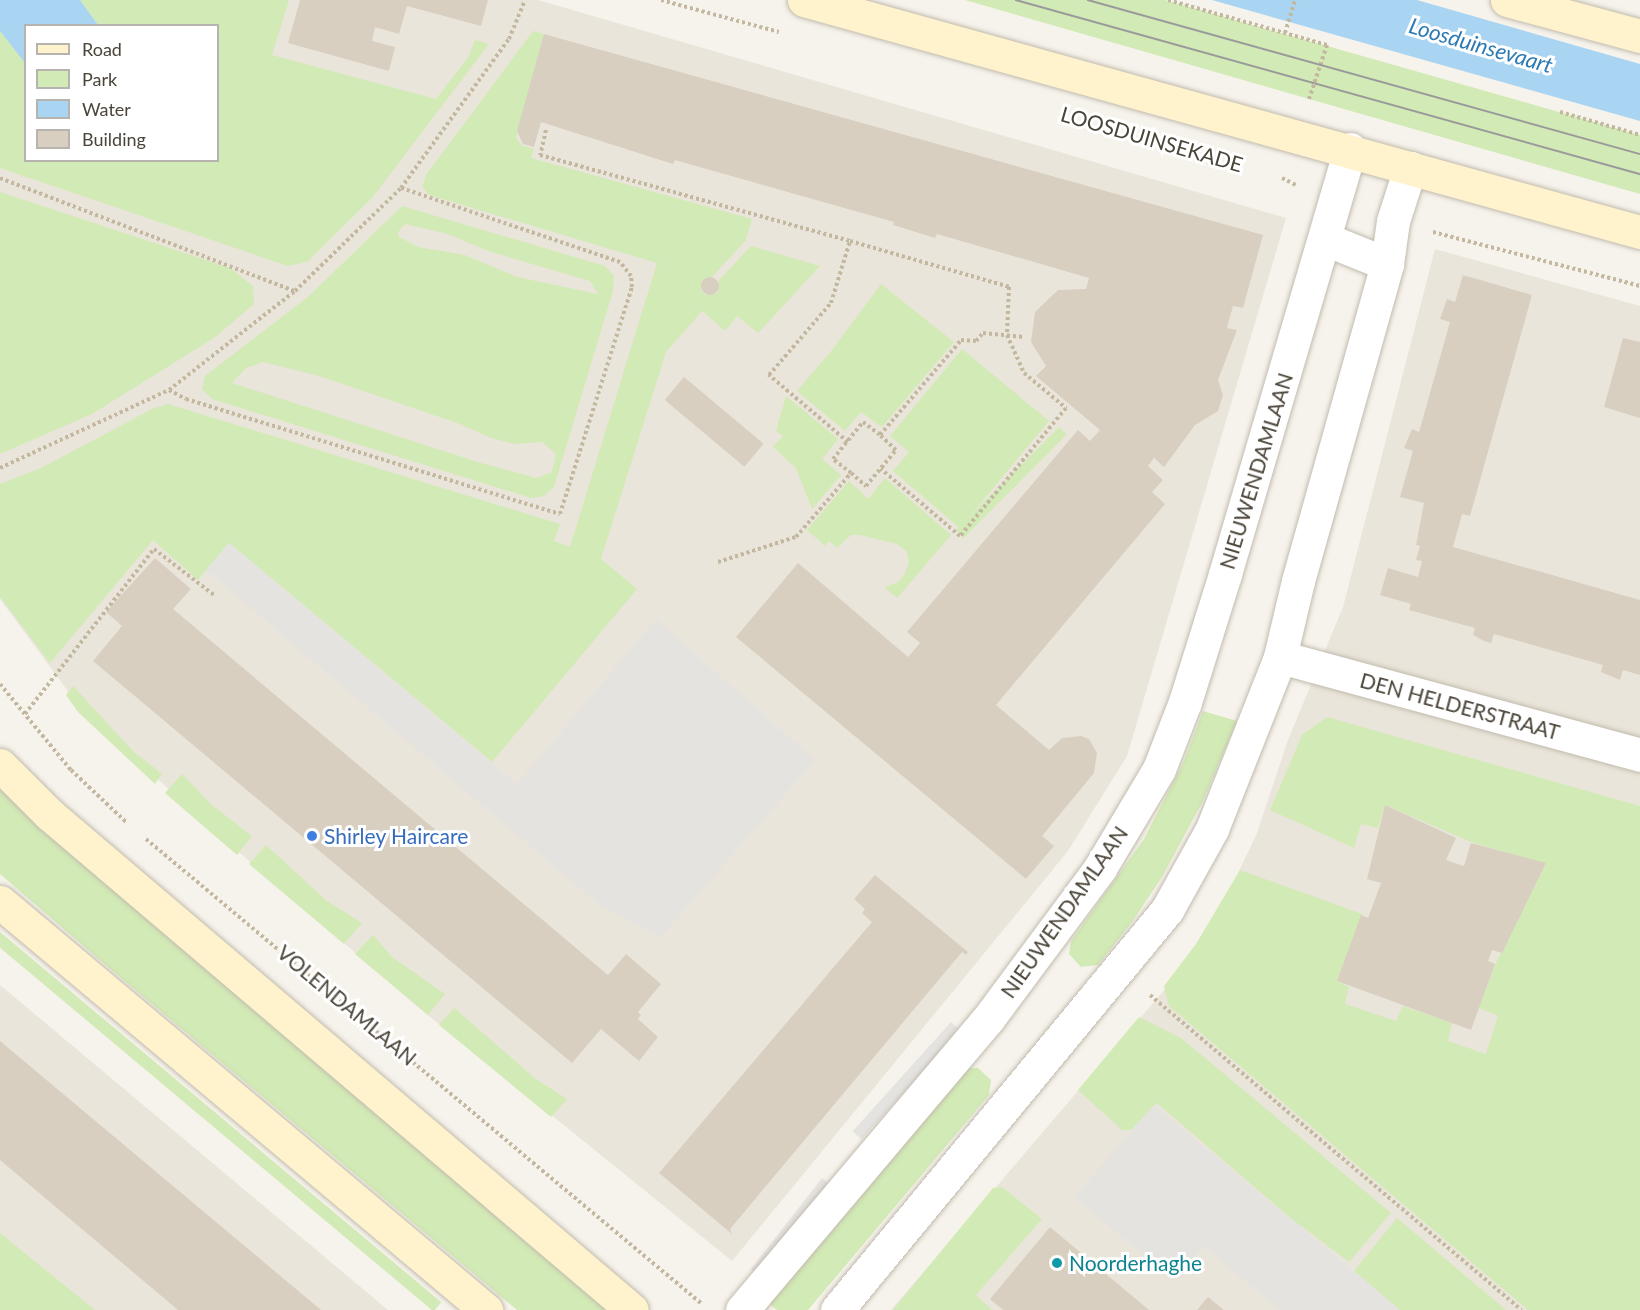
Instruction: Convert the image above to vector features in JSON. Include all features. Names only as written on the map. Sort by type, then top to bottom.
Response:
[{"type":"street","name":"LOOSDUINSEKADE","points":[[804,0],[1350,149],[1640,232]]},
{"type":"street","points":[[1507,0],[1640,36]]},
{"type":"street","name":"NIEUWENDAMLAAN","points":[[742,1310],[996,1009],[1100,868],[1159,769],[1185,702],[1350,149]]},
{"type":"street","points":[[837,1310],[1167,910],[1212,829],[1280,657],[1298,581],[1387,264],[1393,221],[1410,168]]},
{"type":"street","points":[[1325,239],[1387,264]]},
{"type":"street","name":"DEN HELDERSTRAAT","points":[[1280,657],[1640,755]]},
{"type":"street","points":[[0,765],[49,814],[632,1310]]},
{"type":"street","points":[[0,902],[486,1310]]},
{"type":"path","points":[[0,468],[169,390],[295,291],[401,188],[509,39],[525,0]]},
{"type":"path","points":[[661,0],[785,34]]},
{"type":"path","points":[[1168,0],[1285,33],[1295,0]]},
{"type":"path","points":[[1560,112],[1640,135]]},
{"type":"path","points":[[546,130],[540,155],[1010,287],[1007,335],[1024,373],[1066,408],[960,536],[881,469]]},
{"type":"path","points":[[1278,176],[1334,204]]},
{"type":"path","points":[[0,178],[295,291]]},
{"type":"path","points":[[169,390],[186,399],[560,514],[632,287],[631,276],[620,262],[401,188]]},
{"type":"path","points":[[1393,221],[1640,286]]},
{"type":"path","points":[[848,441],[769,375],[831,303],[850,241]]},
{"type":"path","points":[[880,435],[962,340],[976,341],[983,333],[1024,337]]},
{"type":"path","points":[[863,422],[880,435],[896,450],[866,486],[833,459],[863,422]]},
{"type":"path","points":[[717,562],[796,537],[851,473]]},
{"type":"path","points":[[25,714],[154,549],[214,595]]},
{"type":"path","points":[[1,686],[71,770],[130,826]]},
{"type":"path","name":"VOLENDAMLAAN","points":[[139,833],[710,1310]]},
{"type":"path","points":[[1120,969],[1522,1310]]},
{"type":"shaded area","points":[[0,0],[538,0],[1286,218],[1127,756],[1068,851],[732,1261],[419,1008],[197,816],[76,702],[0,599]]},
{"type":"shaded area","points":[[1435,249],[1640,306],[1640,1310],[891,1310],[1206,941],[1257,833],[1288,740],[1343,607]]},
{"type":"shaded area","points":[[229,543],[517,784],[656,619],[815,760],[661,937],[598,904],[206,570]]},
{"type":"shaded area","points":[[0,985],[388,1310],[0,1310]]},
{"type":"shaded area","points":[[951,1022],[960,1030],[862,1139],[853,1131]]},
{"type":"shaded area","points":[[1154,1105],[1400,1310],[1279,1310],[1204,1246],[1173,1280],[1074,1197]]},
{"type":"shaded area","points":[[822,1178],[831,1185],[759,1276],[751,1269]]},
{"type":"green space","points":[[80,0],[289,0],[272,55],[436,99],[469,56],[475,40],[489,44],[372,198],[307,262],[288,266],[0,168],[0,31],[24,62],[24,162],[219,162],[219,24],[97,24]]},
{"type":"green space","points":[[965,0],[1165,0],[1640,135],[1640,194]]},
{"type":"green space","points":[[533,31],[544,34],[516,137],[521,145],[534,149],[531,158],[752,219],[746,240],[713,276],[702,281],[701,290],[705,295],[718,293],[719,280],[751,246],[820,266],[758,333],[737,316],[725,331],[702,311],[666,352],[601,559],[637,589],[492,762],[229,543],[198,580],[153,540],[50,663],[0,597],[0,484],[41,468],[154,408],[168,404],[560,524],[554,541],[570,547],[657,263],[429,195],[422,187],[426,175]]},
{"type":"green space","points":[[0,192],[230,268],[253,286],[254,304],[214,338],[92,414],[0,454]]},
{"type":"green space","points":[[402,206],[605,266],[614,276],[613,291],[554,487],[544,496],[531,498],[212,399],[202,389],[205,376],[309,296]],"holes":[[[405,224],[448,234],[488,251],[590,281],[598,294],[517,277],[465,255],[418,247],[399,237],[398,232]],[[263,362],[319,376],[460,424],[491,438],[515,444],[542,442],[556,454],[552,472],[536,478],[481,463],[232,383],[246,368]]]},
{"type":"green space","points":[[881,284],[954,342],[882,427],[861,412],[845,431],[797,391],[832,350]]},
{"type":"green space","points":[[962,349],[1049,421],[960,528],[893,471],[909,452],[890,436]]},
{"type":"green space","points":[[786,396],[838,439],[822,459],[841,475],[812,509],[796,468],[773,447],[783,436],[776,431]]},
{"type":"green space","points":[[1059,427],[1067,435],[964,538],[956,530]]},
{"type":"green space","points":[[885,478],[951,535],[897,598],[884,587],[897,583],[904,575],[909,563],[907,552],[897,544],[851,535],[837,548],[829,541],[825,546],[807,530],[849,481],[868,499]]},
{"type":"green space","points":[[73,686],[133,751],[162,774],[155,784],[78,712],[66,695]]},
{"type":"green space","points":[[1203,711],[1237,721],[1203,801],[1162,877],[1132,922],[1098,965],[1081,967],[1069,954],[1071,941],[1144,839],[1183,763]]},
{"type":"green space","points":[[1327,717],[1640,806],[1640,1310],[1528,1310],[1169,1006],[1164,986],[1196,944],[1240,870],[1362,914],[1337,981],[1349,987],[1345,1004],[1396,1021],[1403,1006],[1452,1023],[1448,1041],[1486,1054],[1498,1016],[1479,1008],[1495,965],[1546,864],[1471,842],[1385,805],[1378,828],[1361,824],[1354,848],[1270,810],[1302,735]]},
{"type":"green space","points":[[182,774],[212,805],[252,836],[237,855],[165,793]]},
{"type":"green space","points":[[0,785],[616,1310],[517,1310],[109,968],[0,874]]},
{"type":"green space","points":[[266,845],[327,901],[362,923],[344,944],[249,864]]},
{"type":"green space","points":[[0,932],[441,1302],[435,1310],[432,1310],[0,948]]},
{"type":"green space","points":[[373,935],[392,957],[445,994],[428,1015],[355,954]]},
{"type":"green space","points":[[454,1008],[536,1079],[567,1099],[551,1117],[439,1025]]},
{"type":"green space","points":[[1139,1017],[1181,1038],[1391,1213],[1349,1262],[1289,1217],[1157,1103],[1131,1130],[1122,1130],[1078,1090]]},
{"type":"green space","points":[[968,1068],[978,1068],[991,1080],[989,1095],[808,1310],[777,1310],[768,1303]]},
{"type":"green space","points":[[1002,1187],[1042,1219],[976,1295],[992,1310],[893,1310],[993,1188]]},
{"type":"green space","points":[[1397,1218],[1506,1310],[1400,1310],[1354,1271]]},
{"type":"green space","points":[[0,1233],[95,1310],[0,1310]]},
{"type":"water","points":[[0,0],[80,0],[97,24],[24,24],[24,62],[0,31]]},
{"type":"water","name":"Loosduinsevaart","points":[[1212,0],[1417,0],[1640,64],[1640,121]]},
{"type":"building","points":[[300,0],[488,0],[481,26],[407,6],[399,34],[375,27],[372,41],[395,47],[389,71],[288,43]]},
{"type":"building","points":[[544,34],[1263,235],[1243,308],[1233,306],[1227,328],[1237,330],[1218,380],[1223,395],[1218,411],[1195,425],[1164,467],[1154,458],[1148,466],[1163,480],[1152,492],[1165,504],[996,705],[1049,750],[1062,738],[1081,736],[1089,739],[1097,753],[1094,773],[1042,836],[1054,846],[1026,879],[736,637],[798,563],[908,657],[920,643],[907,632],[1078,430],[1090,441],[1100,430],[1036,376],[1046,366],[1031,342],[1035,312],[1058,290],[1086,289],[1089,278],[937,234],[935,238],[893,225],[894,222],[675,160],[673,164],[541,122],[534,147],[523,144],[517,131]]},
{"type":"building","points":[[1463,275],[1532,295],[1470,516],[1462,514],[1453,547],[1640,600],[1640,675],[1623,670],[1620,680],[1601,672],[1603,665],[1494,634],[1491,643],[1484,641],[1473,635],[1475,628],[1409,610],[1411,604],[1380,595],[1388,568],[1418,577],[1422,561],[1416,560],[1420,546],[1416,545],[1424,503],[1400,497],[1413,451],[1404,448],[1412,429],[1419,432],[1450,322],[1440,319],[1447,299],[1455,302]]},
{"type":"building","points":[[710,277],[716,280],[719,286],[716,292],[710,295],[704,292],[701,286],[704,280]]},
{"type":"building","points":[[1623,338],[1640,342],[1640,418],[1604,407]]},
{"type":"building","points":[[684,377],[764,444],[744,467],[665,400]]},
{"type":"building","points":[[155,558],[191,589],[173,609],[608,975],[626,954],[661,984],[638,1012],[641,1015],[638,1019],[658,1037],[639,1061],[601,1029],[572,1063],[93,661],[122,626],[106,612]]},
{"type":"building","points":[[1385,805],[1456,838],[1446,860],[1464,866],[1471,843],[1546,863],[1502,953],[1492,950],[1488,961],[1495,964],[1471,1030],[1337,981],[1361,915],[1368,918],[1381,883],[1367,879]]},
{"type":"building","points":[[875,875],[968,952],[966,955],[962,952],[730,1229],[732,1234],[659,1173],[872,922],[862,913],[865,909],[854,899]]},
{"type":"building","points":[[0,1041],[321,1310],[178,1310],[0,1160]]},
{"type":"building","name":"Noorderhaghe","points":[[1050,1227],[1149,1310],[1003,1310],[990,1299]]},
{"type":"building","name":"Noorderhaghe","points":[[1208,1297],[1224,1310],[1197,1310]]},
{"type":"tram line","points":[[1016,0],[1640,174]]},
{"type":"tram line","points":[[1088,0],[1640,154]]},
{"type":"place","name":"Shirley Haircare","points":[[312,836]]},
{"type":"place","name":"Noorderhaghe","points":[[1057,1263]]}]
